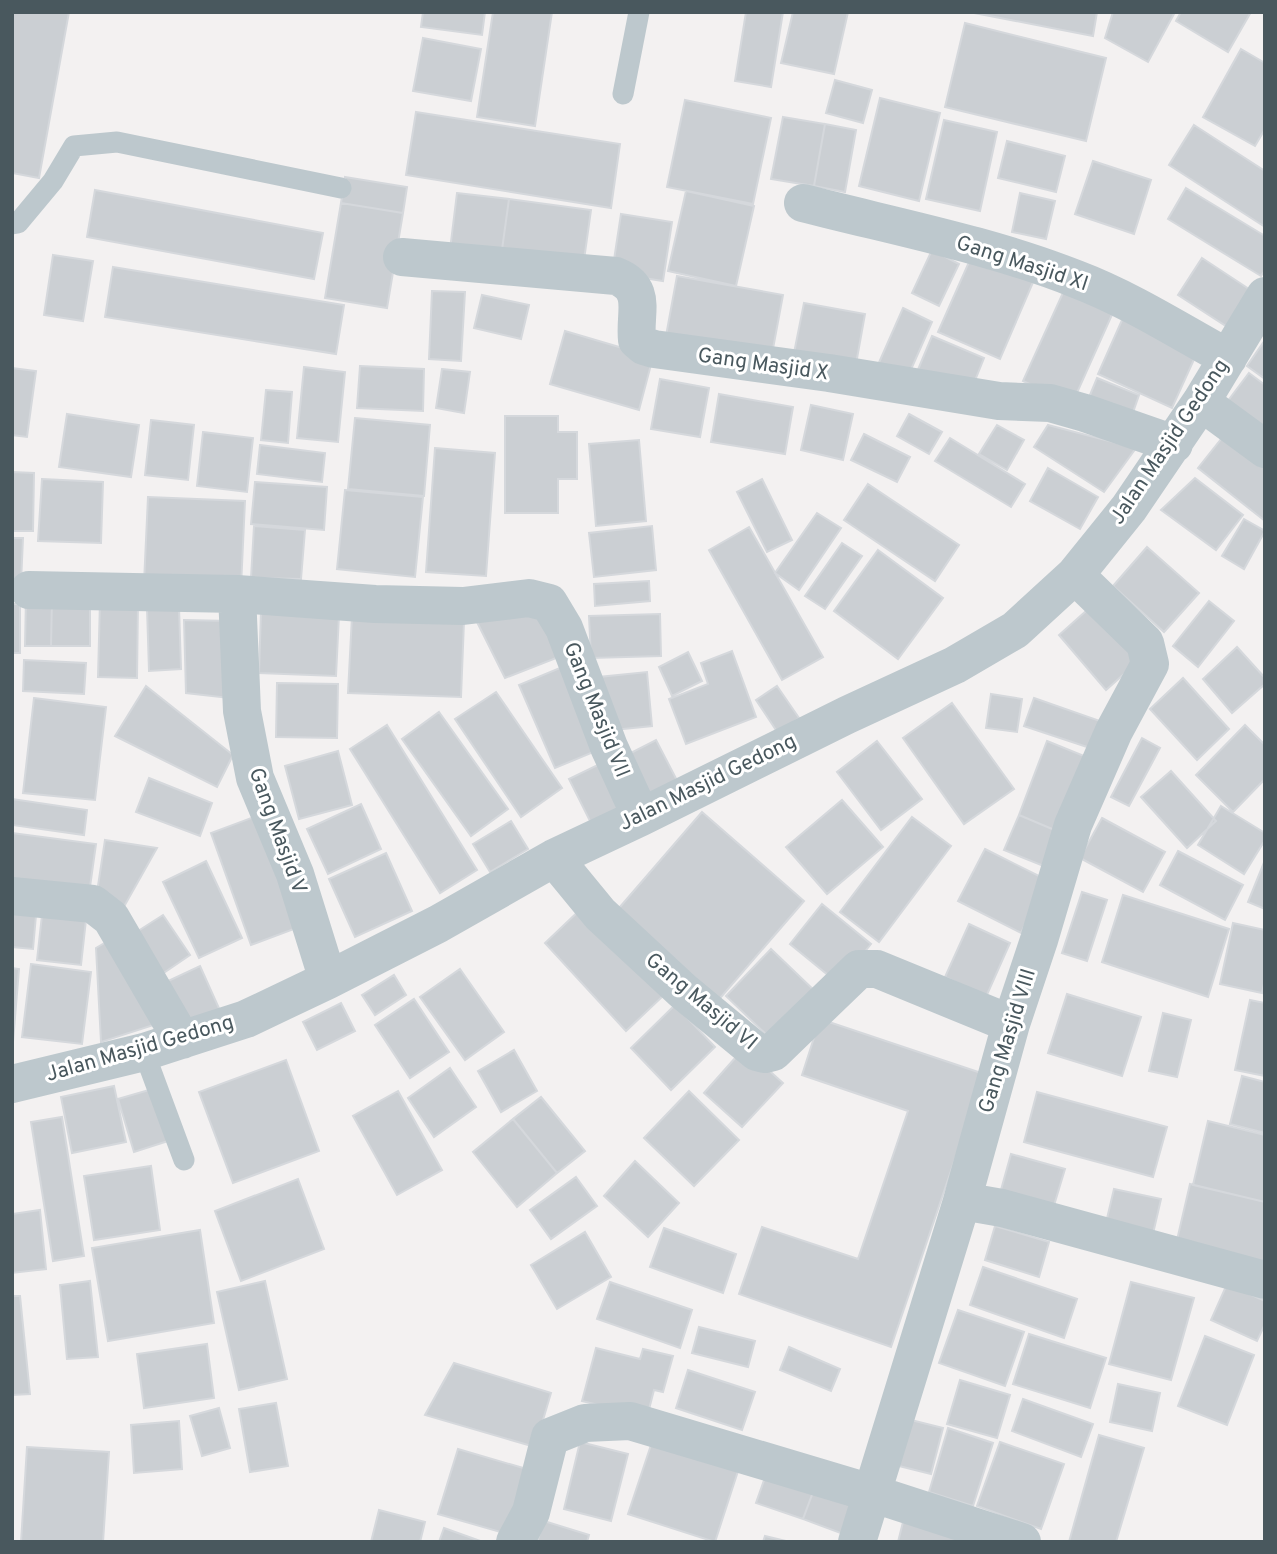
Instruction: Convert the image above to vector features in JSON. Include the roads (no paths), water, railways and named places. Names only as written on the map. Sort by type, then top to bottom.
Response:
[{"type":"street","name":"Gang Masjid XI","points":[[803,203],[948,239],[1077,279],[1228,358]]},
{"type":"street","name":"Gang Masjid X","points":[[402,257],[616,276],[626,280],[635,289],[638,301],[637,340],[644,346],[999,401],[1050,403],[1174,444]]},
{"type":"street","name":"Jalan Masjid Gedong","points":[[12,1084],[144,1052],[246,1019],[438,924],[554,858],[835,720],[955,665],[1015,630],[1075,575],[1129,508],[1201,402],[1265,296]]},
{"type":"street","points":[[1201,402],[1265,449]]},
{"type":"street","name":"Gang Masjid VIII","points":[[857,1542],[962,1201],[1011,1024],[1040,940],[1073,825],[1114,731],[1150,664],[1145,643],[1075,575]]},
{"type":"street","points":[[29,590],[237,594]]},
{"type":"street","name":"Gang Masjid VII","points":[[237,594],[375,604],[463,606],[529,598],[549,603],[564,628],[609,747],[641,817]]},
{"type":"street","name":"Gang Masjid V","points":[[237,594],[242,711],[255,778],[295,874],[328,980]]},
{"type":"street","name":"Gang Masjid VI","points":[[554,858],[600,914],[683,991],[757,1052],[773,1052],[859,969],[868,967],[1011,1024]]},
{"type":"street","points":[[12,896],[93,904],[111,918],[182,1040]]},
{"type":"street","points":[[962,1201],[1002,1208],[1265,1280]]},
{"type":"street","points":[[515,1542],[531,1512],[550,1437],[585,1423],[630,1421],[871,1493],[1022,1542]]},
{"type":"lane","points":[[623,94],[639,12]]},
{"type":"lane","points":[[12,224],[18,223],[53,181],[74,146],[117,142],[341,188]]},
{"type":"lane","points":[[144,1052],[184,1160]]}]
